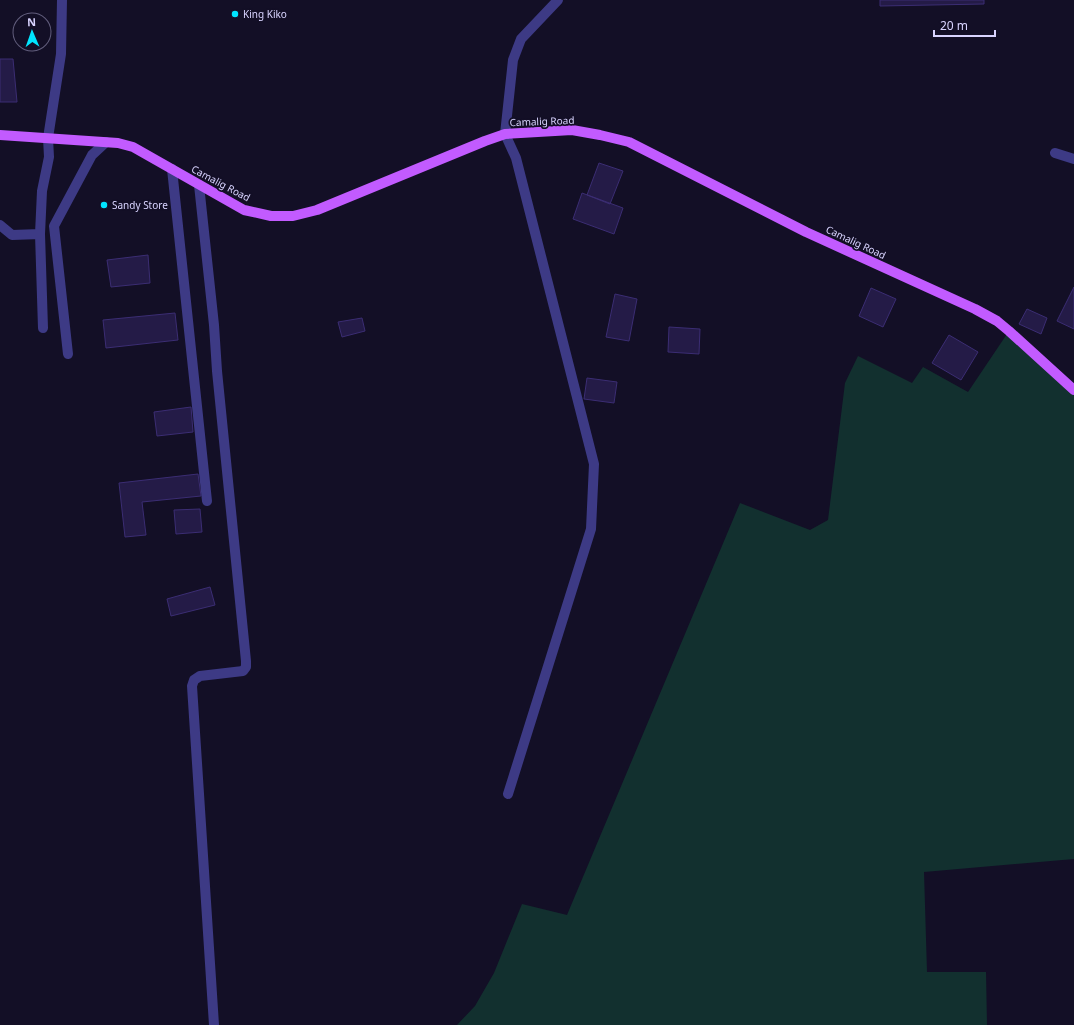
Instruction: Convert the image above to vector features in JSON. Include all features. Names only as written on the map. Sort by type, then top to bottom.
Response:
[{"type":"main road","name":"Camalig Road","points":[[0,135],[106,142],[132,147],[244,210],[271,216],[293,216],[317,210],[505,134],[572,130],[600,135],[629,142],[806,232],[975,309],[997,321],[1074,390]]},
{"type":"street","points":[[43,328],[40,234],[42,191],[49,157],[48,138],[61,54],[62,0]]},
{"type":"street","points":[[508,794],[591,529],[594,464],[516,158],[505,134],[513,60],[521,39],[558,0]]},
{"type":"street","points":[[68,354],[54,226],[92,155],[106,142]]},
{"type":"street","points":[[1055,153],[1074,159]]},
{"type":"street","points":[[172,170],[207,500]]},
{"type":"street","points":[[199,184],[246,661],[246,667],[243,671],[200,676],[194,680],[192,686],[214,1025]]},
{"type":"street","points":[[0,225],[12,235],[40,234]]},
{"type":"green space","points":[[1009,331],[1074,390],[1074,859],[924,872],[927,972],[986,972],[987,1025],[457,1025],[475,1006],[494,973],[522,904],[567,915],[740,503],[810,530],[828,520],[845,383],[858,356],[912,383],[923,367],[968,392]]},
{"type":"building","points":[[880,0],[984,0],[984,4],[880,6]]},
{"type":"building","points":[[0,59],[13,59],[17,102],[0,102]]},
{"type":"building","points":[[599,163],[623,171],[610,204],[587,195]]},
{"type":"building","points":[[582,193],[623,208],[614,234],[573,219]]},
{"type":"building","points":[[148,255],[150,283],[111,287],[107,260]]},
{"type":"building","points":[[1074,287],[1074,329],[1057,321]]},
{"type":"building","points":[[871,288],[896,299],[883,327],[859,316]]},
{"type":"building","points":[[615,294],[637,299],[629,341],[606,337]]},
{"type":"building","points":[[1027,309],[1047,318],[1041,334],[1019,324]]},
{"type":"building","points":[[175,313],[178,340],[106,348],[103,320]]},
{"type":"building","points":[[362,318],[365,331],[342,337],[338,322]]},
{"type":"building","points":[[669,327],[700,329],[699,354],[668,352]]},
{"type":"building","points":[[949,335],[978,352],[961,380],[932,363]]},
{"type":"building","points":[[587,378],[617,382],[614,403],[584,399]]},
{"type":"building","points":[[191,407],[193,432],[157,436],[154,412]]},
{"type":"building","points":[[198,474],[201,496],[142,502],[146,535],[125,537],[119,483]]},
{"type":"building","points":[[200,509],[202,532],[176,534],[174,510]]},
{"type":"building","points":[[210,587],[215,605],[171,616],[167,599]]},
{"type":"place","name":"King Kiko","points":[[235,14]]},
{"type":"place","name":"Sandy Store","points":[[104,205]]}]
